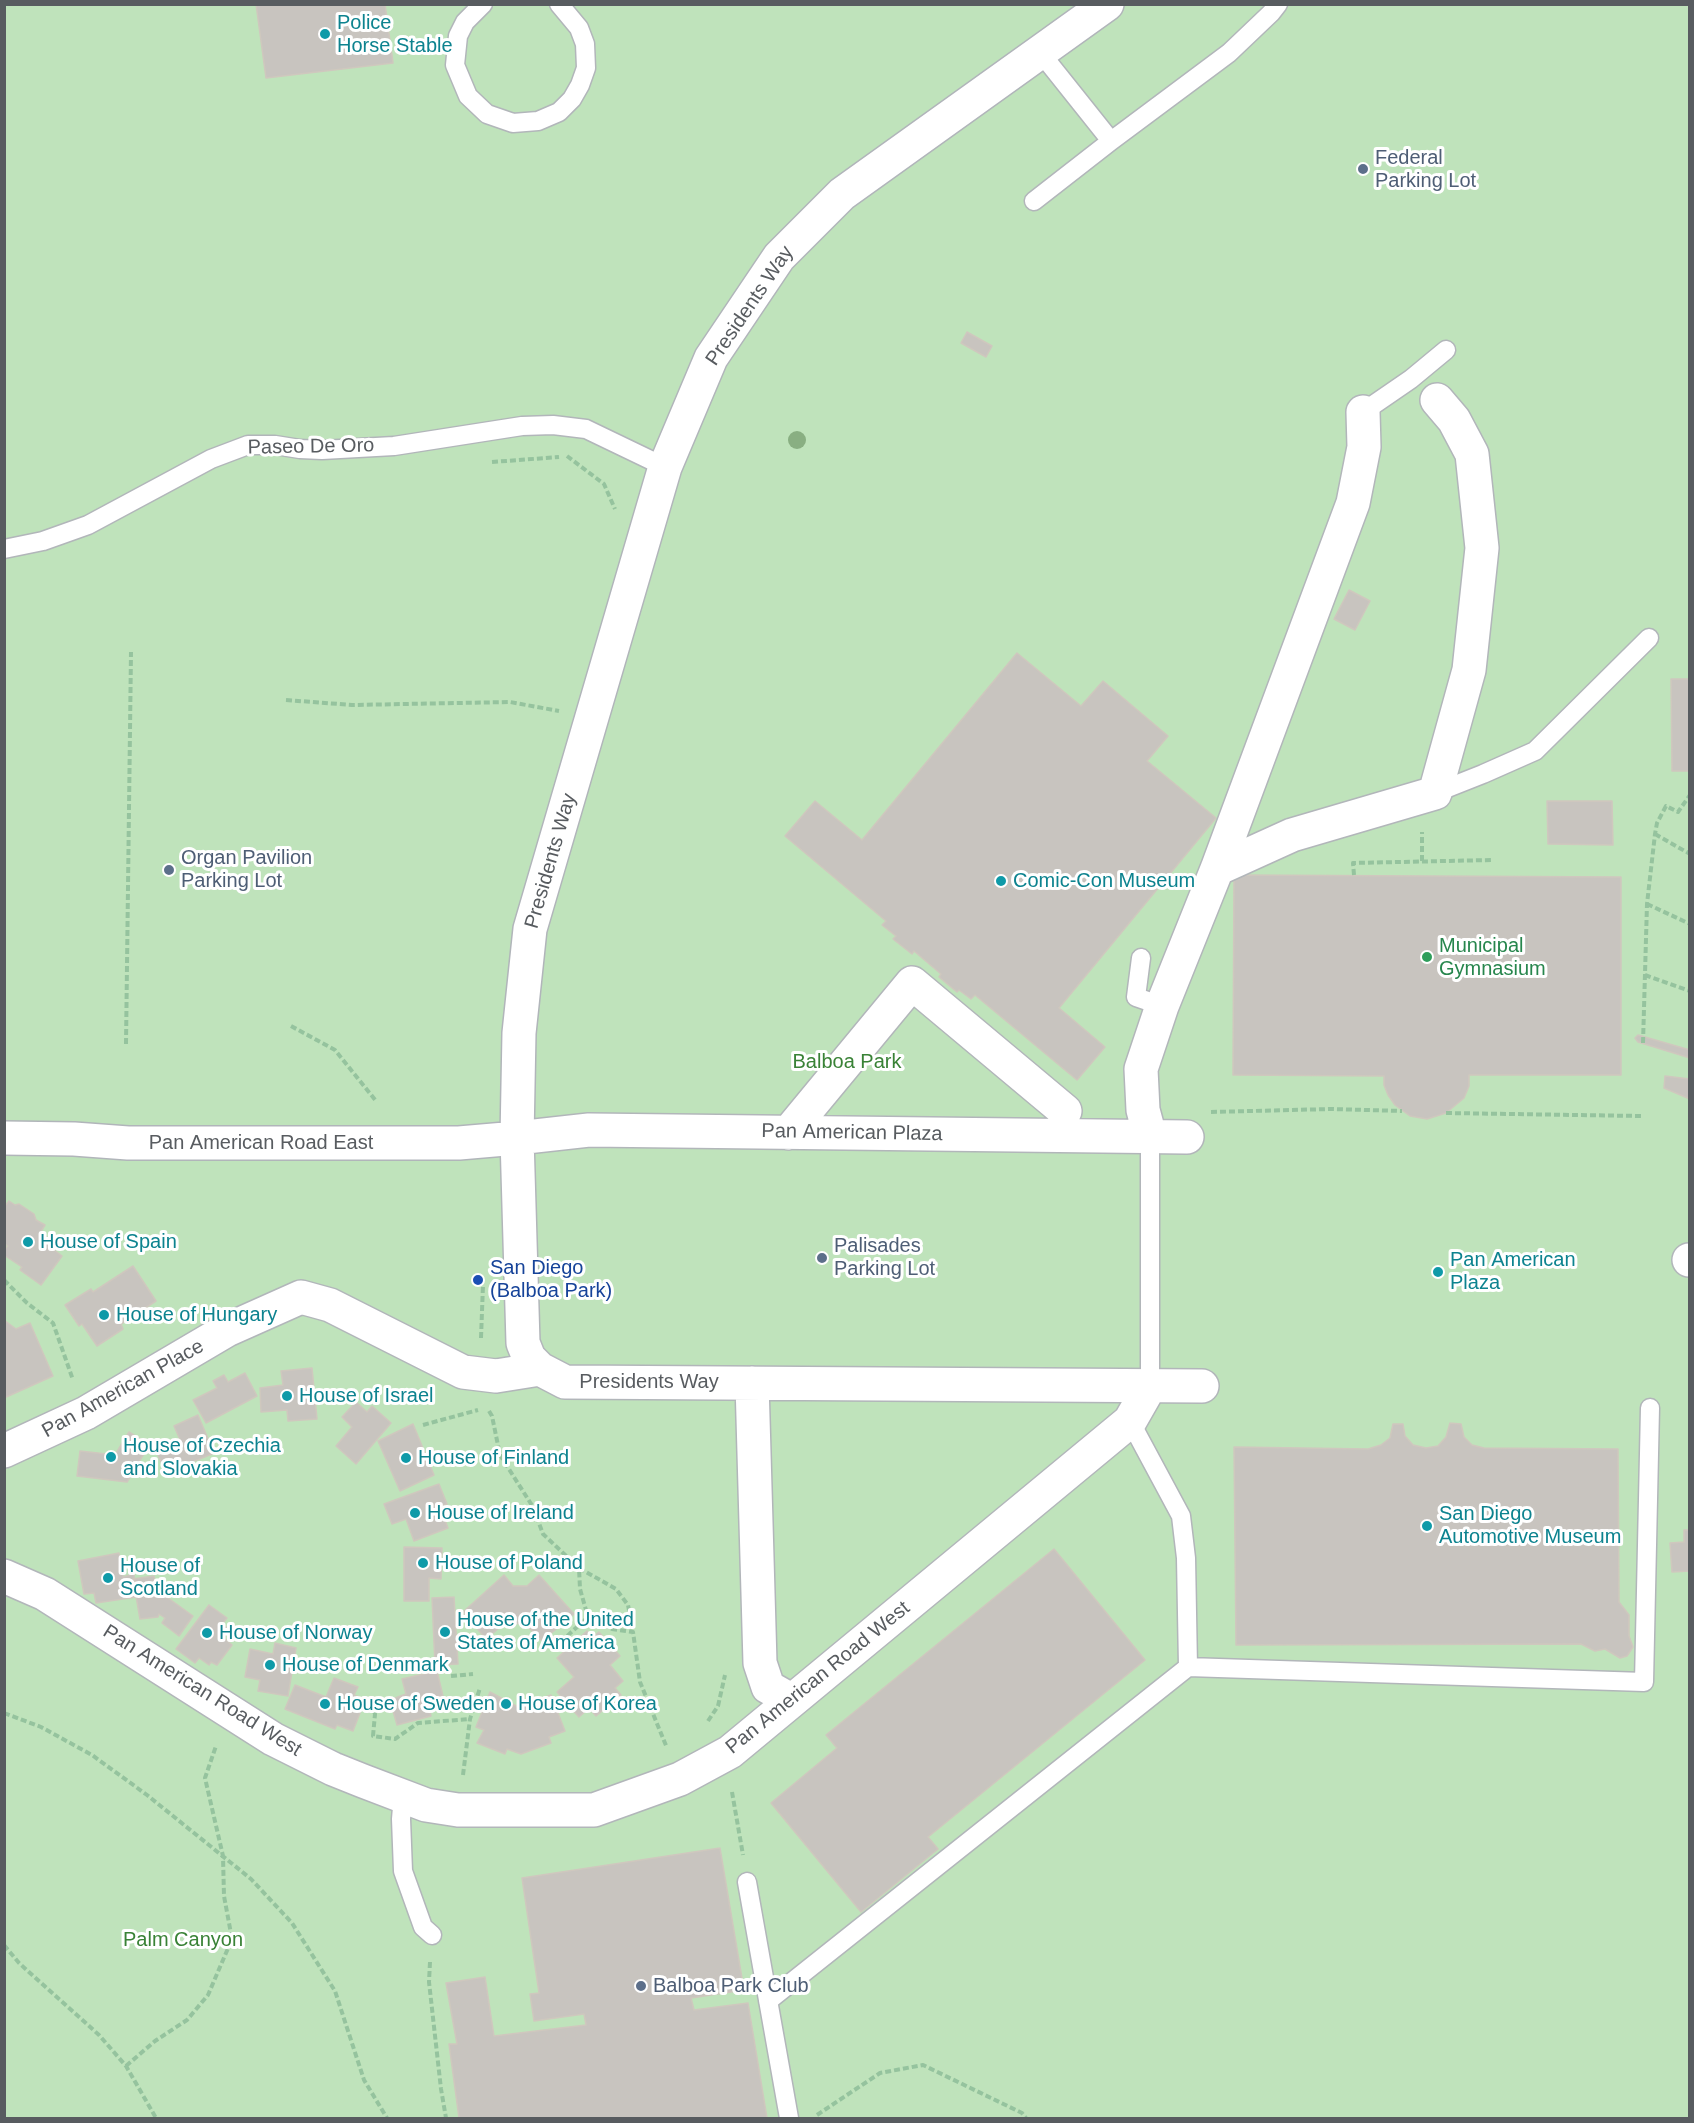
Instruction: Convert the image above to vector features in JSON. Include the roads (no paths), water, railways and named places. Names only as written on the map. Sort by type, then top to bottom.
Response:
[{"type":"street","name":"Presidents Way","points":[[752,1383],[564,1382],[540,1370],[529,1359],[523,1343],[517,1138],[519,1033],[530,929],[665,467],[711,358],[778,257],[842,194],[1107,4]]},
{"type":"street","points":[[1217,869],[1292,835],[1435,793],[1469,670],[1482,548],[1472,454],[1454,420],[1437,400]]},
{"type":"street","points":[[1150,1136],[1143,1110],[1140,1069],[1353,503],[1364,447],[1364,412]]},
{"type":"street","points":[[788,1132],[811,1108],[912,983],[1065,1111]]},
{"type":"street","name":"Pan American Plaza","points":[[517,1138],[590,1130],[1150,1136],[1193,1125]]},
{"type":"street","name":"Pan American Road East","points":[[4,1138],[74,1139],[128,1143],[459,1143],[517,1138]]},
{"type":"street","name":"Pan American Place","points":[[4,1451],[86,1413],[227,1329],[301,1297],[330,1305],[463,1372],[496,1376],[540,1370]]},
{"type":"street","points":[[791,1700],[768,1687],[760,1663],[752,1383],[1202,1386]]},
{"type":"street","name":"Pan American Road West","points":[[4,1576],[45,1594],[273,1739],[333,1769],[426,1805],[458,1810],[594,1810],[680,1779],[730,1752],[1130,1421],[1150,1386]]},
{"type":"lane","points":[[483,4],[465,22],[458,36],[455,65],[468,96],[487,114],[513,123],[538,121],[559,112],[572,99],[580,86],[586,68],[585,44],[579,27],[559,4]]},
{"type":"lane","points":[[1034,201],[1229,53],[1278,4]]},
{"type":"lane","points":[[1040,52],[1111,141]]},
{"type":"lane","points":[[1364,412],[1411,379],[1446,350]]},
{"type":"lane","name":"Paseo De Oro","points":[[4,549],[43,541],[88,525],[211,459],[248,445],[275,445],[322,450],[393,446],[522,426],[553,426],[586,429],[665,467]]},
{"type":"lane","points":[[1435,793],[1535,751],[1649,638]]},
{"type":"lane","points":[[1141,958],[1136,997],[1162,1006]]},
{"type":"lane","points":[[1150,1136],[1150,1386]]},
{"type":"lane","points":[[768,2001],[1188,1667],[1644,1682],[1650,1407]]},
{"type":"lane","points":[[1130,1421],[1181,1516],[1186,1558],[1188,1667]]},
{"type":"lane","points":[[404,1796],[401,1819],[403,1871],[423,1927],[432,1935]]},
{"type":"lane","points":[[747,1882],[789,2118]]},
{"type":"place","name":"Police Horse Stable","points":[[325,34]]},
{"type":"place","name":"Federal Parking Lot","points":[[1363,169]]},
{"type":"place","name":"Organ Pavilion Parking Lot","points":[[169,870]]},
{"type":"place","name":"Comic-Con Museum","points":[[1001,881]]},
{"type":"place","name":"Municipal Gymnasium","points":[[1427,957]]},
{"type":"place","name":"House of Spain","points":[[28,1242]]},
{"type":"place","name":"Palisades Parking Lot","points":[[822,1258]]},
{"type":"place","name":"Pan American Plaza","points":[[1438,1272]]},
{"type":"place","name":"San Diego (Balboa Park)","points":[[478,1280]]},
{"type":"place","name":"House of Hungary","points":[[104,1315]]},
{"type":"place","name":"House of Israel","points":[[287,1396]]},
{"type":"place","name":"House of Czechia and Slovakia","points":[[111,1457]]},
{"type":"place","name":"House of Finland","points":[[406,1458]]},
{"type":"place","name":"House of Ireland","points":[[415,1513]]},
{"type":"place","name":"San Diego Automotive Museum","points":[[1427,1526]]},
{"type":"place","name":"House of Poland","points":[[423,1563]]},
{"type":"place","name":"House of Scotland","points":[[108,1578]]},
{"type":"place","name":"House of the United States of America","points":[[445,1632]]},
{"type":"place","name":"House of Norway","points":[[207,1633]]},
{"type":"place","name":"House of Denmark","points":[[270,1665]]},
{"type":"place","name":"House of Sweden","points":[[325,1704]]},
{"type":"place","name":"House of Korea","points":[[506,1704]]},
{"type":"place","name":"Balboa Park Club","points":[[641,1986]]},
{"type":"park label","name":"Balboa Park","points":[[847,1062]]},
{"type":"park label","name":"Palm Canyon","points":[[183,1940]]}]
